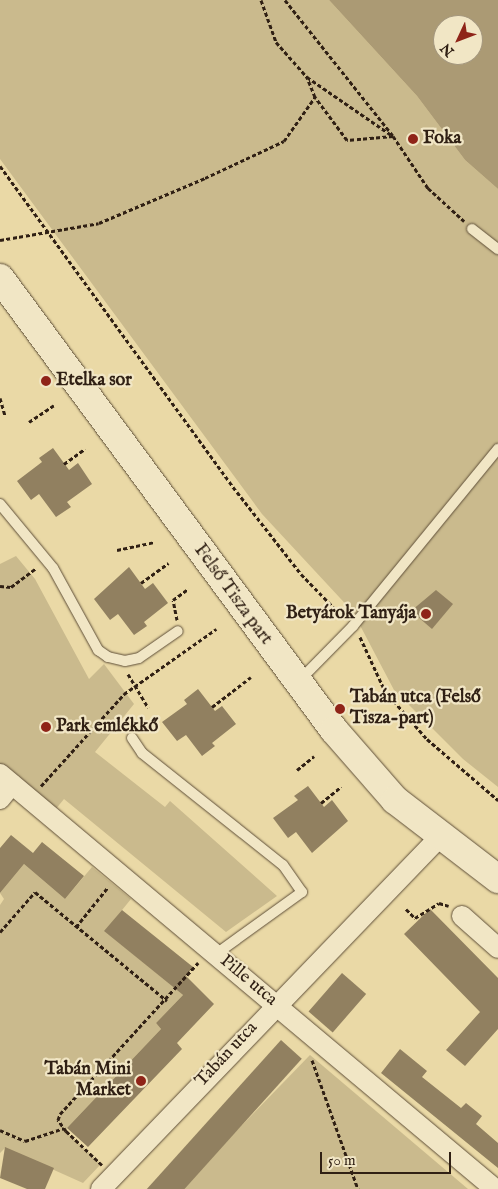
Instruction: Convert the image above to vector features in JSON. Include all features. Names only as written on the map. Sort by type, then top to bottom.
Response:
[{"type":"main road","name":"Felső Tisza part","points":[[0,278],[296,683],[370,774],[440,837],[498,879]]},
{"type":"street","name":"Pille utca","points":[[4,786],[30,800],[495,1189]]},
{"type":"street","name":"Tabán utca","points":[[107,1182],[275,1004],[440,837]]},
{"type":"street","points":[[462,916],[498,948]]},
{"type":"lane","points":[[472,229],[498,249]]},
{"type":"lane","points":[[296,683],[353,626],[498,449]]},
{"type":"lane","points":[[0,504],[46,560],[98,650],[108,657],[125,661],[139,658],[178,631]]},
{"type":"lane","points":[[132,738],[142,753],[283,865],[302,892],[213,952]]},
{"type":"path","points":[[261,0],[276,42],[307,77],[393,136]]},
{"type":"path","points":[[285,0],[393,136],[428,188],[472,229]]},
{"type":"path","points":[[307,77],[315,97],[347,140],[393,136]]},
{"type":"path","points":[[0,240],[99,223],[284,142],[315,97]]},
{"type":"path","points":[[0,166],[237,492],[301,574],[353,626],[369,649],[384,691],[427,739],[498,800]]},
{"type":"path","points":[[0,398],[5,415]]},
{"type":"path","points":[[28,422],[54,405]]},
{"type":"path","points":[[64,464],[85,449]]},
{"type":"path","points":[[118,550],[154,542]]},
{"type":"path","points":[[0,586],[11,588],[46,560]]},
{"type":"path","points":[[141,583],[169,563]]},
{"type":"path","points":[[176,614],[173,600],[188,589]]},
{"type":"path","points":[[30,800],[95,722],[134,687],[216,629]]},
{"type":"path","points":[[125,661],[134,687],[148,707]]},
{"type":"path","points":[[212,707],[251,677]]},
{"type":"path","points":[[297,770],[314,756]]},
{"type":"path","points":[[321,803],[340,787]]},
{"type":"path","points":[[76,927],[118,874]]},
{"type":"path","points":[[0,932],[35,892],[167,1002]]},
{"type":"path","points":[[406,909],[415,918],[430,907],[447,904],[462,916]]},
{"type":"path","points":[[107,1182],[58,1120],[60,1114],[213,952]]},
{"type":"path","points":[[305,1029],[312,1062],[358,1189]]},
{"type":"path","points":[[0,1130],[26,1141],[64,1128]]},
{"type":"shaded area","points":[[0,0],[329,0],[417,96],[465,160],[498,189],[498,787],[463,759],[394,690],[353,612],[262,514],[0,159]]},
{"type":"shaded area","points":[[329,0],[498,0],[498,189],[465,160],[417,96]]},
{"type":"shaded area","points":[[16,556],[35,579],[89,679],[104,664],[134,704],[95,752],[165,807],[170,801],[277,896],[226,932],[64,799],[55,810],[0,764],[0,564]]},
{"type":"shaded area","points":[[24,864],[65,899],[92,867],[131,899],[105,931],[183,995],[156,1023],[161,1029],[67,1128],[66,1131],[101,1164],[83,1183],[5,1148],[0,1153],[0,905],[4,899],[0,893]]},
{"type":"shaded area","points":[[310,1055],[468,1189],[180,1189]]},
{"type":"building","points":[[53,448],[69,470],[78,463],[92,484],[67,502],[71,507],[56,517],[39,494],[31,500],[17,481],[42,462],[39,458]]},
{"type":"building","points":[[129,567],[145,589],[153,583],[168,603],[144,622],[147,626],[134,635],[118,614],[110,620],[94,599]]},
{"type":"building","points":[[436,590],[453,604],[432,629],[411,611]]},
{"type":"building","points":[[198,689],[215,711],[222,706],[236,724],[212,743],[215,746],[202,756],[186,735],[177,741],[162,722],[187,704],[184,700]]},
{"type":"building","points":[[308,786],[324,807],[332,800],[348,821],[312,853],[296,832],[288,838],[273,818],[298,800],[294,796]]},
{"type":"building","points":[[11,835],[33,853],[42,842],[84,876],[65,899],[24,864],[0,893],[0,848]]},
{"type":"building","points":[[430,909],[498,978],[498,1029],[465,1066],[446,1050],[480,1012],[404,934]]},
{"type":"building","points":[[122,910],[193,967],[186,976],[214,1004],[177,1043],[182,1049],[88,1147],[67,1128],[161,1029],[156,1023],[183,995],[104,931]]},
{"type":"building","points":[[342,973],[366,994],[333,1032],[309,1011]]},
{"type":"building","points":[[281,1040],[302,1059],[185,1189],[147,1189]]},
{"type":"building","points":[[400,1049],[427,1071],[422,1077],[461,1108],[466,1103],[482,1116],[476,1124],[498,1143],[498,1168],[381,1073]]},
{"type":"building","points":[[5,1147],[54,1168],[45,1189],[27,1189],[0,1178]]},
{"type":"place","name":"Foka","points":[[413,139]]},
{"type":"place","name":"Etelka sor","points":[[46,381]]},
{"type":"place","name":"Betyárok Tanyája","points":[[426,614]]},
{"type":"place","name":"Tabán utca (Felső Tisza-part)","points":[[340,709]]},
{"type":"place","name":"Park emlékkő","points":[[46,727]]},
{"type":"place","name":"Tabán Mini Market","points":[[141,1081]]}]
